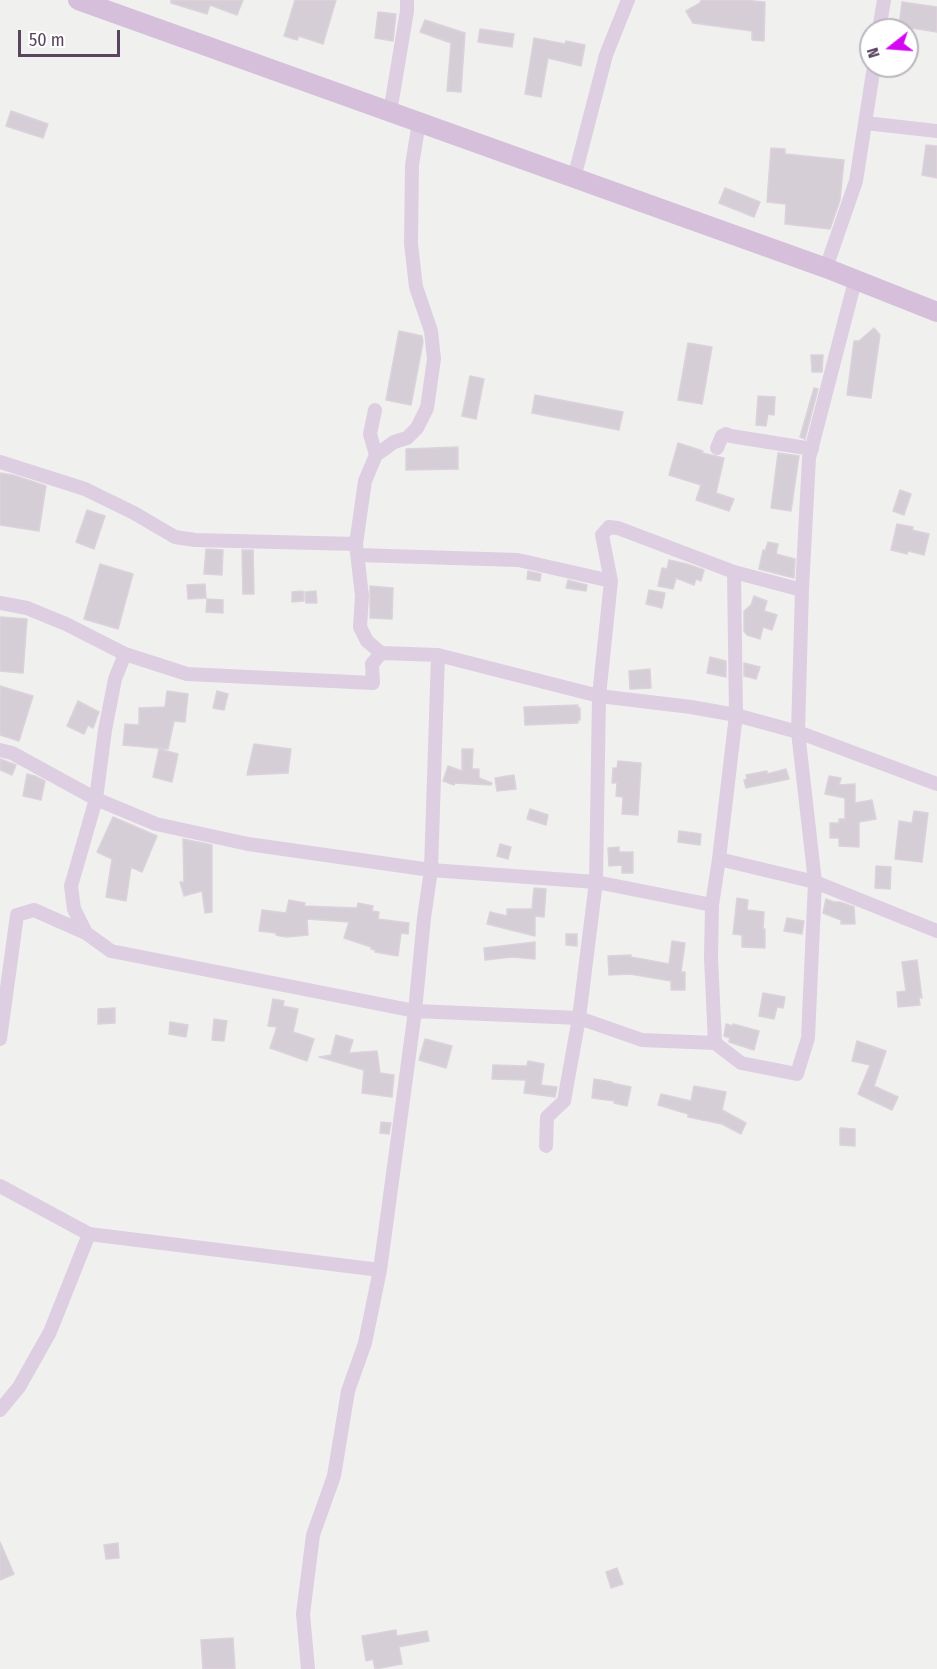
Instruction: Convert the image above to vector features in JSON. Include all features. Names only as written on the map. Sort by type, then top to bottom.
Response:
[{"type":"main road","points":[[78,0],[826,268],[937,312]]},
{"type":"street","points":[[390,112],[407,0]]},
{"type":"street","points":[[574,178],[606,55],[628,0]]},
{"type":"street","points":[[881,18],[884,0]]},
{"type":"street","points":[[826,268],[856,181],[872,78]]},
{"type":"street","points":[[0,603],[27,608],[66,624],[125,654],[187,674],[373,683],[377,659],[360,627],[362,596],[357,549],[365,481],[376,455],[394,442],[406,438],[417,428],[427,408],[434,359],[431,331],[416,287],[411,244],[412,165],[419,122]]},
{"type":"street","points":[[865,123],[937,131]]},
{"type":"street","points":[[0,1039],[17,915],[34,910],[86,933],[111,951],[415,1011],[579,1018],[642,1040],[716,1043],[741,1063],[798,1074],[808,1038],[815,882],[798,732],[809,458],[855,281]]},
{"type":"street","points":[[375,410],[370,434],[376,455]]},
{"type":"street","points":[[717,448],[722,436],[726,434],[812,449]]},
{"type":"street","points":[[0,462],[85,489],[134,513],[175,537],[518,560],[611,581]]},
{"type":"street","points":[[546,1146],[547,1117],[564,1101],[579,1018],[596,882],[599,696],[611,581],[602,535],[609,527],[618,528],[734,573],[802,590]]},
{"type":"street","points":[[716,1043],[711,958],[712,905],[736,715],[734,573]]},
{"type":"street","points":[[86,933],[74,909],[71,886],[96,799],[105,730],[115,679],[125,654]]},
{"type":"street","points":[[377,659],[438,655],[599,696],[736,715],[798,732],[937,784]]},
{"type":"street","points":[[308,1669],[303,1614],[313,1534],[334,1476],[348,1391],[365,1343],[380,1270],[415,1011],[431,870],[438,655]]},
{"type":"street","points":[[0,750],[12,753],[96,799],[156,824],[248,844],[431,870],[596,882],[712,905]]},
{"type":"street","points":[[719,859],[815,882],[937,931]]},
{"type":"street","points":[[0,1186],[89,1234],[380,1270]]},
{"type":"street","points":[[0,1410],[19,1387],[50,1332],[89,1234]]},
{"type":"building","points":[[171,0],[243,0],[237,15],[210,5],[207,14],[171,3]]},
{"type":"building","points":[[295,0],[336,0],[323,44],[299,36],[297,40],[284,36]]},
{"type":"building","points":[[701,0],[765,2],[764,41],[752,40],[752,31],[693,23],[686,11],[700,3]]},
{"type":"building","points":[[902,2],[937,7],[937,32],[919,29],[919,18],[900,18]]},
{"type":"building","points":[[378,12],[396,14],[393,41],[375,38]]},
{"type":"building","points":[[425,20],[465,33],[461,92],[447,91],[451,43],[420,32]]},
{"type":"building","points":[[480,29],[514,34],[512,47],[478,42]]},
{"type":"building","points":[[534,38],[585,45],[581,66],[548,58],[541,97],[525,94]]},
{"type":"building","points":[[11,111],[48,124],[43,138],[6,126]]},
{"type":"building","points":[[926,145],[937,146],[937,178],[922,175]]},
{"type":"building","points":[[771,148],[785,149],[785,154],[844,160],[840,200],[830,229],[785,224],[786,204],[767,202]]},
{"type":"building","points":[[725,188],[760,202],[754,217],[719,203]]},
{"type":"building","points":[[874,328],[880,335],[871,398],[847,395],[854,341],[859,341]]},
{"type":"building","points":[[399,331],[422,336],[423,342],[411,405],[386,400]]},
{"type":"building","points":[[688,343],[712,347],[702,404],[678,400]]},
{"type":"building","points":[[811,355],[823,355],[822,372],[812,372]]},
{"type":"building","points":[[470,376],[484,379],[476,419],[462,416]]},
{"type":"building","points":[[814,388],[818,389],[805,439],[800,437]]},
{"type":"building","points":[[535,395],[623,412],[619,430],[532,413]]},
{"type":"building","points":[[758,396],[775,397],[774,415],[768,414],[766,426],[756,425]]},
{"type":"building","points":[[678,443],[703,451],[702,453],[724,458],[716,493],[734,499],[729,511],[696,500],[701,485],[669,475]]},
{"type":"building","points":[[458,447],[458,469],[406,470],[406,449]]},
{"type":"building","points":[[778,453],[799,456],[791,511],[771,508]]},
{"type":"building","points":[[0,473],[46,486],[39,531],[0,525]]},
{"type":"building","points":[[900,490],[911,494],[904,515],[893,511]]},
{"type":"building","points":[[87,510],[105,516],[94,549],[76,542]]},
{"type":"building","points":[[897,524],[913,527],[912,530],[929,534],[924,555],[891,550]]},
{"type":"building","points":[[768,542],[778,544],[776,554],[795,559],[794,578],[759,569],[763,550],[765,551]]},
{"type":"building","points":[[206,549],[223,550],[222,575],[204,574]]},
{"type":"building","points":[[242,550],[253,550],[254,594],[243,594]]},
{"type":"building","points":[[669,560],[704,570],[701,581],[696,579],[694,585],[676,578],[673,589],[658,586],[662,568],[667,569]]},
{"type":"building","points":[[100,564],[133,574],[118,629],[84,619]]},
{"type":"building","points":[[528,571],[541,574],[540,581],[527,579]]},
{"type":"building","points":[[568,580],[587,585],[586,591],[566,588]]},
{"type":"building","points":[[205,584],[206,598],[188,599],[187,585]]},
{"type":"building","points":[[370,586],[393,588],[392,619],[370,618]]},
{"type":"building","points":[[649,590],[665,593],[662,608],[646,604]]},
{"type":"building","points":[[303,591],[304,601],[292,602],[292,592]]},
{"type":"building","points":[[316,591],[317,603],[306,603],[305,592]]},
{"type":"building","points":[[754,596],[767,601],[764,611],[777,615],[772,630],[763,627],[760,639],[747,635],[744,631],[744,611],[751,605]]},
{"type":"building","points":[[207,599],[223,600],[223,613],[206,612]]},
{"type":"building","points":[[0,617],[27,619],[23,673],[0,671]]},
{"type":"building","points":[[710,657],[726,661],[726,677],[707,673]]},
{"type":"building","points":[[744,663],[760,667],[756,679],[744,676]]},
{"type":"building","points":[[650,669],[651,688],[630,689],[629,671]]},
{"type":"building","points":[[0,686],[33,696],[19,741],[0,735]]},
{"type":"building","points":[[167,691],[188,694],[185,722],[174,721],[168,749],[123,745],[125,724],[139,725],[139,708],[165,707]]},
{"type":"building","points":[[217,691],[228,694],[224,710],[213,708]]},
{"type":"building","points":[[78,701],[99,712],[93,728],[88,725],[84,734],[67,726]]},
{"type":"building","points":[[578,705],[580,720],[578,723],[525,725],[524,707]]},
{"type":"building","points":[[254,744],[291,749],[288,773],[247,775]]},
{"type":"building","points":[[159,749],[178,754],[172,782],[153,777]]},
{"type":"building","points":[[462,749],[473,749],[472,769],[479,769],[479,778],[492,783],[491,785],[455,783],[454,785],[443,781],[448,766],[462,771]]},
{"type":"building","points":[[0,759],[16,765],[12,775],[0,770]]},
{"type":"building","points":[[618,761],[641,763],[638,815],[622,814],[623,797],[616,796],[617,783],[612,783],[613,768],[617,768]]},
{"type":"building","points":[[786,769],[789,779],[746,788],[744,780],[747,779],[746,775],[767,771],[767,774]]},
{"type":"building","points":[[27,774],[45,781],[41,800],[23,796]]},
{"type":"building","points":[[514,775],[516,789],[497,791],[495,778]]},
{"type":"building","points":[[829,776],[841,778],[839,785],[855,784],[855,803],[872,800],[876,819],[859,822],[859,847],[839,846],[839,838],[830,838],[830,823],[839,823],[839,819],[845,819],[845,798],[825,794]]},
{"type":"building","points":[[530,809],[548,815],[546,825],[527,819]]},
{"type":"building","points":[[914,811],[928,813],[922,862],[895,859],[899,821],[912,823]]},
{"type":"building","points":[[113,817],[157,836],[142,872],[131,867],[126,901],[106,897],[112,859],[97,852]]},
{"type":"building","points":[[679,831],[701,834],[700,845],[678,842]]},
{"type":"building","points":[[183,839],[212,845],[212,912],[205,913],[202,891],[184,896],[180,882],[184,882]]},
{"type":"building","points":[[500,844],[511,847],[508,859],[497,856]]},
{"type":"building","points":[[619,847],[619,852],[633,852],[633,873],[622,873],[622,865],[609,866],[608,848]]},
{"type":"building","points":[[876,866],[891,867],[890,889],[875,888]]},
{"type":"building","points":[[534,888],[546,889],[544,917],[535,916],[535,936],[487,924],[490,912],[507,916],[507,909],[532,909]]},
{"type":"building","points":[[737,898],[748,900],[747,910],[764,912],[765,948],[742,947],[742,935],[733,934]]},
{"type":"building","points":[[826,899],[854,907],[855,924],[841,924],[841,920],[823,913]]},
{"type":"building","points":[[289,900],[305,903],[304,906],[357,908],[358,903],[373,906],[372,911],[379,912],[378,919],[409,923],[408,934],[401,933],[398,956],[375,952],[371,947],[344,938],[349,922],[307,919],[308,935],[286,937],[259,931],[262,910],[286,913]]},
{"type":"building","points":[[787,918],[804,921],[802,934],[784,931]]},
{"type":"building","points":[[566,934],[577,934],[577,946],[566,945]]},
{"type":"building","points":[[672,941],[685,943],[681,972],[685,972],[685,990],[671,990],[671,981],[630,974],[609,975],[608,956],[631,955],[631,957],[669,964]]},
{"type":"building","points":[[535,942],[535,959],[512,957],[485,960],[484,948]]},
{"type":"building","points":[[917,960],[922,998],[919,997],[920,1005],[898,1007],[897,992],[906,991],[902,962]]},
{"type":"building","points":[[763,993],[785,997],[783,1008],[777,1007],[774,1019],[759,1016]]},
{"type":"building","points":[[273,999],[284,1001],[283,1006],[298,1009],[293,1032],[314,1039],[307,1061],[270,1048],[277,1027],[268,1026]]},
{"type":"building","points":[[115,1008],[115,1023],[98,1024],[98,1009]]},
{"type":"building","points":[[214,1019],[227,1021],[224,1041],[212,1040]]},
{"type":"building","points":[[170,1022],[188,1025],[186,1037],[169,1034]]},
{"type":"building","points":[[726,1024],[759,1031],[754,1050],[729,1042],[730,1038],[724,1036]]},
{"type":"building","points":[[336,1035],[353,1040],[349,1053],[377,1051],[380,1073],[394,1075],[392,1097],[362,1093],[364,1070],[319,1057],[331,1055]]},
{"type":"building","points":[[425,1039],[452,1046],[446,1068],[419,1060]]},
{"type":"building","points":[[857,1041],[886,1051],[874,1086],[898,1097],[892,1110],[858,1094],[870,1065],[852,1061]]},
{"type":"building","points":[[528,1061],[544,1064],[541,1085],[557,1087],[555,1097],[524,1093],[526,1080],[492,1079],[493,1065],[527,1066]]},
{"type":"building","points":[[594,1079],[631,1087],[627,1106],[614,1103],[615,1101],[592,1098]]},
{"type":"building","points":[[694,1086],[726,1092],[722,1110],[746,1123],[741,1134],[722,1124],[688,1117],[688,1114],[658,1105],[661,1094],[691,1101]]},
{"type":"building","points":[[381,1122],[391,1123],[389,1134],[380,1133]]},
{"type":"building","points":[[840,1128],[855,1129],[855,1146],[840,1145]]},
{"type":"building","points":[[0,1542],[14,1574],[0,1580]]},
{"type":"building","points":[[118,1543],[119,1558],[106,1559],[104,1545]]},
{"type":"building","points":[[617,1568],[623,1584],[611,1588],[606,1572]]},
{"type":"building","points":[[396,1630],[397,1636],[427,1631],[429,1641],[399,1647],[402,1664],[375,1669],[373,1659],[366,1661],[362,1636]]},
{"type":"building","points":[[233,1638],[235,1669],[203,1669],[201,1640]]}]
